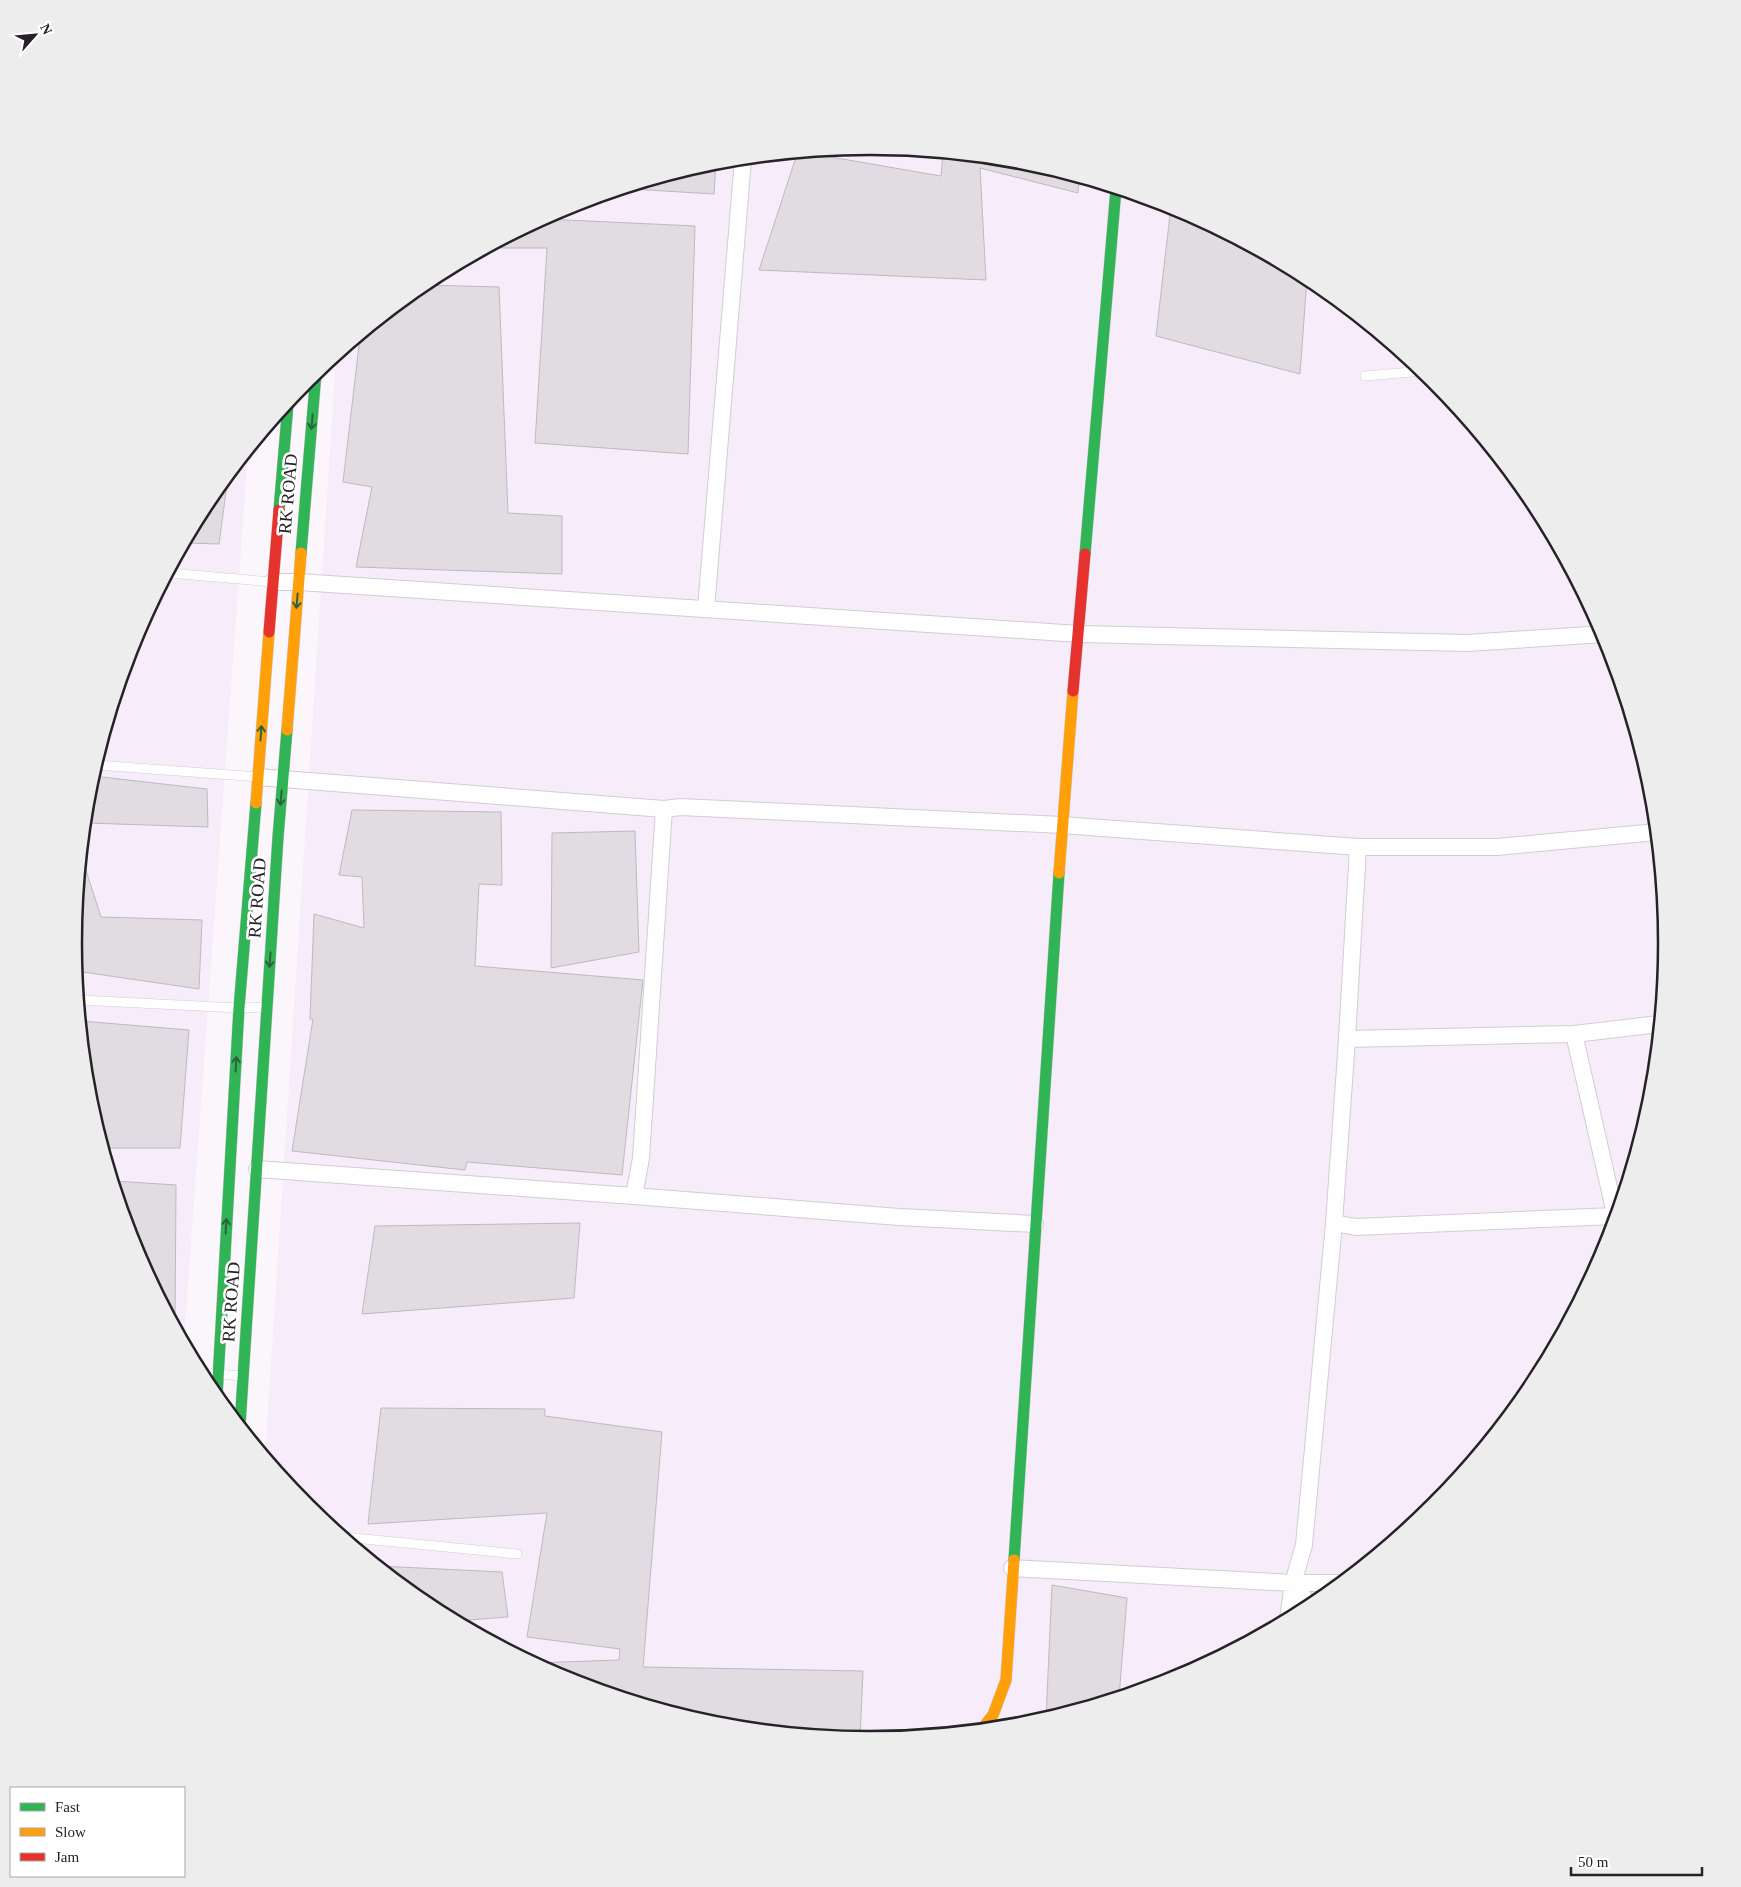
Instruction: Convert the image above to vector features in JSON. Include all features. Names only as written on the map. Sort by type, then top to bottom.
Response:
[{"type":"street","points":[[706,609],[742,167]]},
{"type":"street","points":[[986,1723],[992,1714],[1006,1680],[1062,825],[1116,194]]},
{"type":"street","name":"RK ROAD","points":[[241,1417],[283,779],[315,384]]},
{"type":"street","name":"RK ROAD","points":[[218,1385],[239,1008],[287,414]]},
{"type":"street","points":[[272,582],[299,582],[1079,634],[1467,643],[1596,635]]},
{"type":"street","points":[[258,777],[664,809],[680,807],[1062,825],[1358,847],[1497,847],[1651,833]]},
{"type":"street","points":[[634,1196],[641,1158],[664,809]]},
{"type":"street","points":[[1289,1610],[1304,1544],[1334,1223],[1358,847]]},
{"type":"street","points":[[1347,1039],[1574,1034],[1654,1025]]},
{"type":"street","points":[[1574,1034],[1614,1206]]},
{"type":"street","points":[[257,1170],[634,1196],[899,1217],[1035,1224]]},
{"type":"street","points":[[1334,1223],[1356,1226],[1609,1217]]},
{"type":"street","points":[[1012,1568],[1294,1583],[1330,1583]]},
{"type":"street","points":[[1294,1583],[1307,1600]]},
{"type":"lane","points":[[1365,376],[1413,372]]},
{"type":"lane","points":[[175,574],[272,582]]},
{"type":"lane","points":[[103,766],[258,777]]},
{"type":"lane","points":[[85,1000],[267,1008]]},
{"type":"lane","points":[[210,1374],[243,1376]]},
{"type":"lane","points":[[355,1539],[517,1554]]},
{"type":"shaded area","points":[[870,155],[922,157],[973,162],[1074,182],[1124,197],[1172,215],[1219,237],[1264,261],[1308,288],[1350,318],[1428,386],[1463,424],[1496,464],[1526,506],[1553,549],[1599,642],[1617,690],[1632,740],[1652,841],[1657,892],[1657,995],[1652,1046],[1632,1147],[1617,1197],[1599,1245],[1577,1292],[1553,1338],[1526,1381],[1496,1423],[1428,1501],[1390,1536],[1350,1569],[1308,1599],[1264,1626],[1172,1672],[1124,1690],[1074,1705],[973,1725],[922,1730],[819,1730],[768,1725],[667,1705],[617,1690],[569,1672],[522,1650],[476,1626],[433,1599],[391,1569],[313,1501],[266,1448],[335,365],[351,351],[391,318],[433,288],[477,261],[569,215],[617,197],[667,182],[768,162]]},
{"type":"shaded area","points":[[247,461],[185,1332],[142,1245],[124,1197],[109,1147],[89,1046],[84,995],[82,943],[84,892],[89,841],[109,740],[124,690],[142,642],[188,549],[215,506]]},
{"type":"building","points":[[829,157],[941,176],[943,159],[1024,171],[1079,183],[1078,193],[980,168],[986,280],[759,270],[795,159]]},
{"type":"building","points":[[715,171],[714,194],[642,190]]},
{"type":"building","points":[[1170,214],[1264,261],[1306,287],[1300,374],[1156,336]]},
{"type":"building","points":[[559,220],[695,226],[688,454],[535,443],[547,248],[501,248]]},
{"type":"building","points":[[437,285],[499,287],[508,513],[562,516],[562,574],[356,567],[372,487],[343,482],[359,344],[391,318]]},
{"type":"building","points":[[226,490],[219,544],[192,543]]},
{"type":"building","points":[[101,777],[207,789],[208,827],[92,823]]},
{"type":"building","points":[[352,810],[501,812],[502,885],[479,884],[475,966],[643,980],[622,1175],[467,1162],[465,1170],[292,1151],[313,1019],[310,1019],[314,914],[364,928],[362,877],[339,875]]},
{"type":"building","points":[[635,831],[639,952],[551,968],[552,833]]},
{"type":"building","points":[[86,871],[101,917],[202,920],[199,989],[83,972],[82,943]]},
{"type":"building","points":[[87,1021],[189,1030],[180,1148],[109,1148],[98,1097]]},
{"type":"building","points":[[119,1181],[176,1185],[175,1313],[142,1245]]},
{"type":"building","points":[[580,1223],[574,1298],[362,1314],[375,1226]]},
{"type":"building","points":[[381,1408],[545,1409],[545,1416],[662,1432],[643,1667],[863,1671],[860,1731],[819,1730],[768,1725],[717,1716],[667,1705],[617,1690],[549,1662],[619,1660],[620,1649],[527,1637],[547,1513],[368,1524]]},
{"type":"building","points":[[388,1566],[502,1572],[508,1617],[467,1620]]},
{"type":"building","points":[[1052,1585],[1127,1598],[1119,1691],[1046,1711]]},
{"type":"traffic: fast","points":[[1085,554],[1116,194]]},
{"type":"traffic: fast","points":[[301,553],[315,384]]},
{"type":"traffic: fast","points":[[279,510],[287,414]]},
{"type":"traffic: fast","points":[[241,1417],[278,837],[287,730]]},
{"type":"traffic: fast","points":[[218,1385],[239,1008],[256,803]]},
{"type":"traffic: fast","points":[[1014,1560],[1059,873]]},
{"type":"traffic: slow","points":[[287,730],[301,553]]},
{"type":"traffic: slow","points":[[256,803],[269,632]]},
{"type":"traffic: slow","points":[[1059,873],[1073,691]]},
{"type":"traffic: slow","points":[[987,1723],[993,1715],[1006,1680],[1014,1560]]},
{"type":"traffic: jam","points":[[269,632],[279,510]]},
{"type":"traffic: jam","points":[[1073,691],[1085,554]]}]
